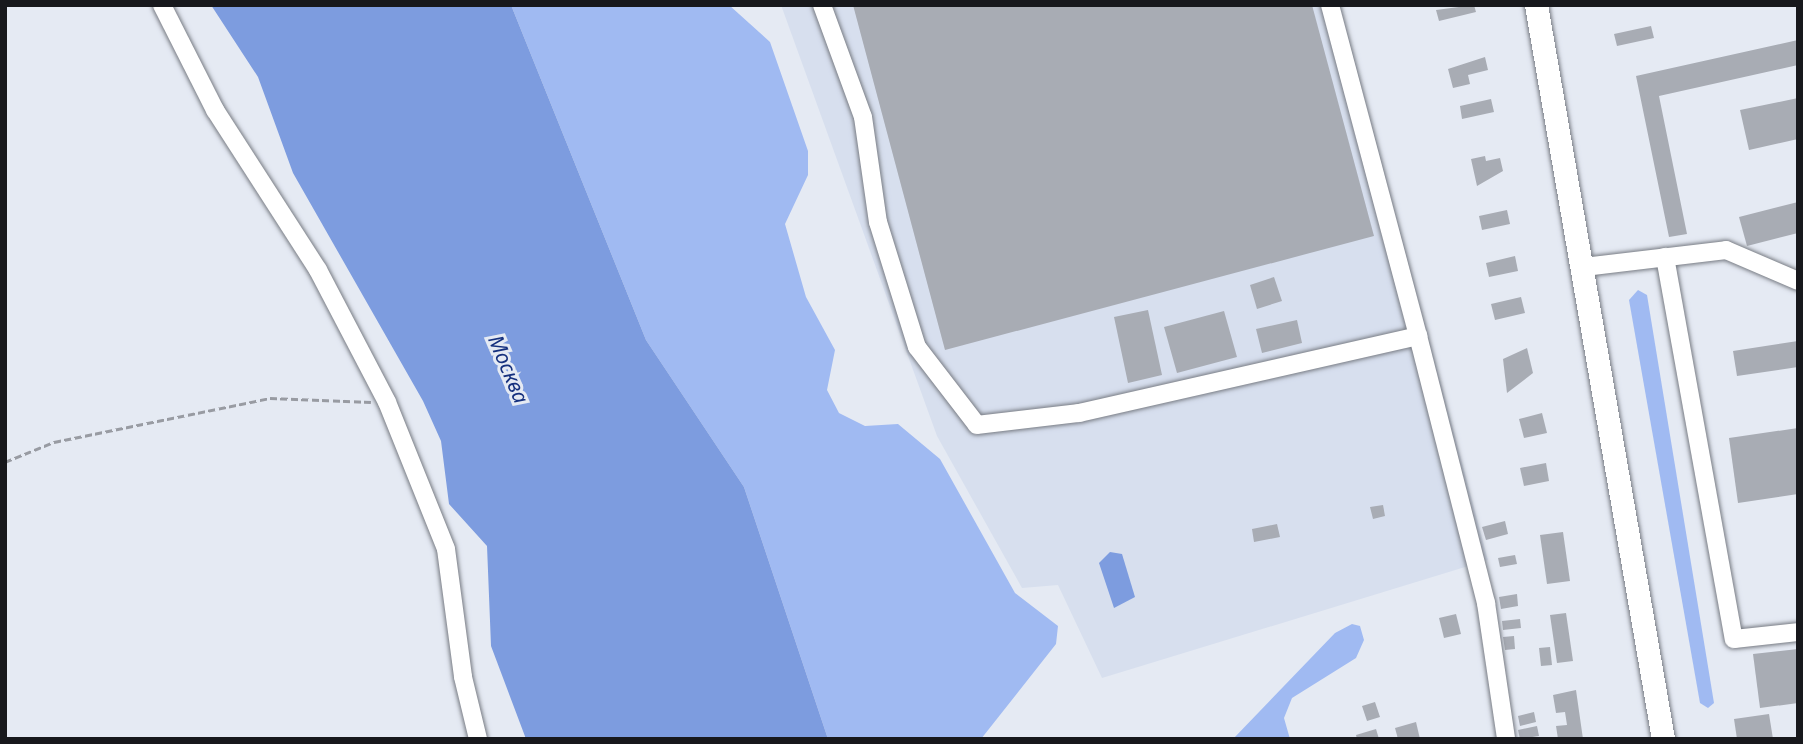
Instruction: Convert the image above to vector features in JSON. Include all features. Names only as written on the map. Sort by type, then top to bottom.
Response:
[{"type":"main road","points":[[1536,5],[1584,267],[1663,739]]},
{"type":"street","points":[[162,5],[215,110],[318,270],[387,401],[446,549],[463,677],[478,739]]},
{"type":"street","points":[[822,5],[863,117],[878,222],[917,347],[977,425],[1079,413],[1418,336]]},
{"type":"street","points":[[1330,5],[1486,603],[1506,739]]},
{"type":"street","points":[[1584,267],[1726,250],[1798,281]]},
{"type":"street","points":[[1665,257],[1734,639],[1798,632]]},
{"type":"path","points":[[5,462],[54,442],[270,398],[387,401]]},
{"type":"shaded area","points":[[511,5],[729,5],[770,42],[808,151],[808,175],[785,224],[806,297],[835,350],[827,390],[839,413],[865,426],[898,424],[940,459],[1015,593],[1058,626],[1056,644],[981,739],[828,739],[744,487],[646,340]]},
{"type":"shaded area","points":[[781,5],[1340,5],[1488,560],[1102,678],[1058,585],[1022,588],[937,436]]},
{"type":"shaded area","points":[[1638,290],[1647,295],[1714,703],[1708,708],[1700,703],[1629,300]]},
{"type":"shaded area","points":[[1352,624],[1360,626],[1364,640],[1356,658],[1292,698],[1284,718],[1290,739],[1233,739],[1335,633]]},
{"type":"water","name":"Москва","points":[[211,5],[511,5],[646,340],[744,487],[828,739],[526,739],[491,646],[487,546],[449,504],[441,441],[423,401],[293,173],[258,77]]},
{"type":"water","points":[[1110,552],[1122,554],[1135,597],[1114,608],[1099,563]]},
{"type":"building","points":[[853,5],[1312,5],[1374,236],[945,350]]},
{"type":"building","points":[[1474,5],[1476,12],[1439,21],[1436,10]]},
{"type":"building","points":[[1651,26],[1654,38],[1617,46],[1614,34]]},
{"type":"building","points":[[1798,40],[1798,65],[1659,96],[1687,234],[1669,237],[1636,76]]},
{"type":"building","points":[[1485,57],[1488,70],[1468,75],[1470,84],[1453,88],[1448,69]]},
{"type":"building","points":[[1798,98],[1798,139],[1749,150],[1740,110]]},
{"type":"building","points":[[1491,99],[1494,112],[1462,119],[1460,106]]},
{"type":"building","points":[[1485,156],[1486,161],[1500,158],[1503,171],[1477,186],[1471,159]]},
{"type":"building","points":[[1798,202],[1798,233],[1747,246],[1739,217]]},
{"type":"building","points":[[1507,210],[1510,224],[1482,230],[1479,216]]},
{"type":"building","points":[[1515,256],[1518,271],[1489,277],[1486,263]]},
{"type":"building","points":[[1274,277],[1282,301],[1257,309],[1250,285]]},
{"type":"building","points":[[1521,297],[1525,313],[1495,320],[1491,304]]},
{"type":"building","points":[[1148,310],[1162,375],[1128,383],[1114,317]]},
{"type":"building","points":[[1224,311],[1237,357],[1177,373],[1164,327]]},
{"type":"building","points":[[1297,320],[1302,343],[1262,353],[1256,329]]},
{"type":"building","points":[[1798,341],[1798,367],[1737,376],[1733,351]]},
{"type":"building","points":[[1527,348],[1533,373],[1507,393],[1503,359]]},
{"type":"building","points":[[1542,413],[1547,433],[1524,438],[1519,419]]},
{"type":"building","points":[[1798,428],[1798,494],[1738,503],[1729,438]]},
{"type":"building","points":[[1546,463],[1549,481],[1524,486],[1520,468]]},
{"type":"building","points":[[1383,505],[1385,516],[1373,519],[1370,507]]},
{"type":"building","points":[[1505,521],[1508,534],[1486,540],[1482,527]]},
{"type":"building","points":[[1277,524],[1280,537],[1254,542],[1252,529]]},
{"type":"building","points":[[1563,532],[1570,581],[1547,584],[1540,535]]},
{"type":"building","points":[[1515,555],[1517,564],[1500,567],[1498,558]]},
{"type":"building","points":[[1517,594],[1518,606],[1501,609],[1499,597]]},
{"type":"building","points":[[1566,613],[1573,661],[1557,663],[1550,615]]},
{"type":"building","points":[[1456,614],[1461,634],[1444,638],[1439,618]]},
{"type":"building","points":[[1520,619],[1521,628],[1503,630],[1502,621]]},
{"type":"building","points":[[1514,636],[1515,649],[1505,650],[1503,637]]},
{"type":"building","points":[[1550,647],[1552,665],[1541,666],[1539,648]]},
{"type":"building","points":[[1798,649],[1798,703],[1760,708],[1753,654]]},
{"type":"building","points":[[1576,690],[1583,739],[1558,739],[1556,726],[1567,725],[1565,712],[1556,713],[1553,695]]},
{"type":"building","points":[[1375,702],[1380,717],[1367,721],[1362,706]]},
{"type":"building","points":[[1534,712],[1536,722],[1520,726],[1518,716]]},
{"type":"building","points":[[1769,714],[1773,739],[1737,739],[1734,719]]},
{"type":"building","points":[[1416,722],[1420,739],[1398,739],[1395,728]]},
{"type":"building","points":[[1537,726],[1539,736],[1520,739],[1518,730]]},
{"type":"building","points":[[1376,729],[1379,739],[1357,739],[1356,735]]}]
